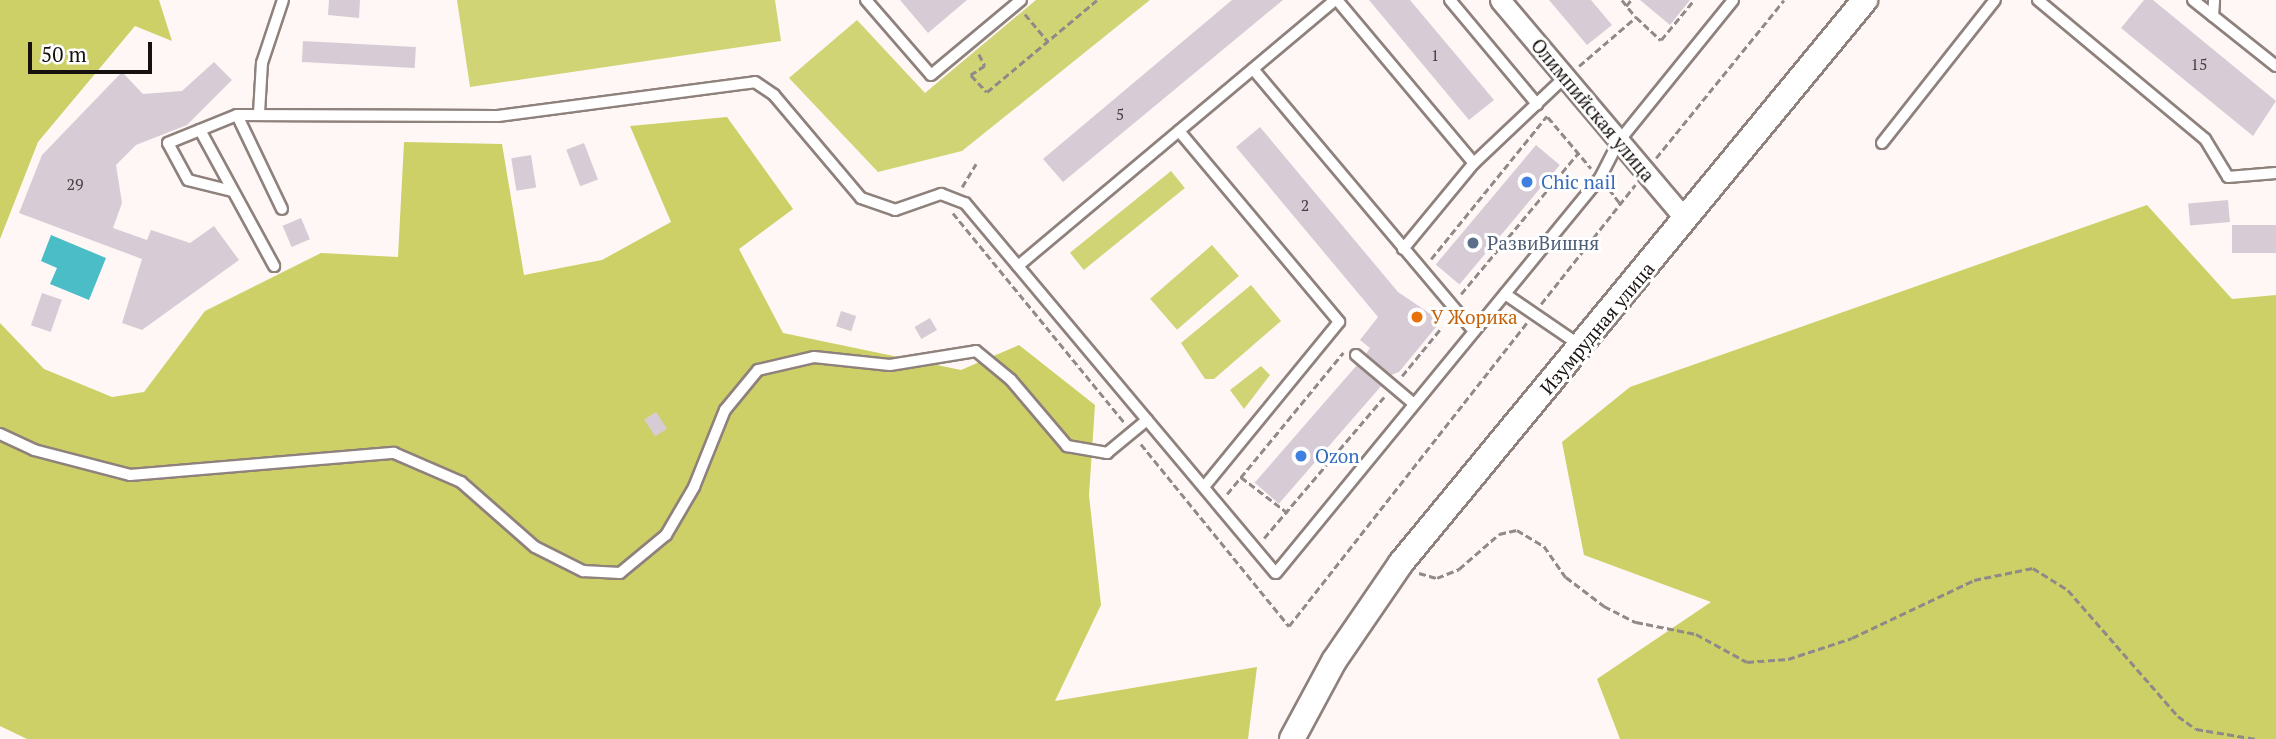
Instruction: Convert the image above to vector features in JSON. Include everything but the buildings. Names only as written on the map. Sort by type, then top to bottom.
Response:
[{"type":"street","name":"Олимпийская улица","points":[[1500,0],[1572,72],[1619,141],[1686,220]]},
{"type":"street","name":"Изумрудная улица","points":[[1292,739],[1334,661],[1401,563],[1865,0]]},
{"type":"lane","points":[[259,113],[262,63],[283,0]]},
{"type":"lane","points":[[866,0],[931,75],[1019,2]]},
{"type":"lane","points":[[1018,266],[1336,0],[1474,163]]},
{"type":"lane","points":[[1450,0],[1537,104]]},
{"type":"lane","points":[[232,191],[188,180],[168,143],[237,115],[498,116],[755,82],[774,95],[861,198],[895,210],[941,194],[956,197],[1018,266],[1276,573],[1600,178],[1619,141],[1733,0]]},
{"type":"lane","points":[[1882,143],[1995,0]]},
{"type":"lane","points":[[2038,0],[2205,139],[2228,177],[2276,173]]},
{"type":"lane","points":[[2193,0],[2276,66]]},
{"type":"lane","points":[[2213,16],[2214,0]]},
{"type":"lane","points":[[1253,69],[1474,331]]},
{"type":"lane","points":[[1403,249],[1474,163],[1572,72]]},
{"type":"lane","points":[[237,115],[282,209]]},
{"type":"lane","points":[[200,130],[274,266]]},
{"type":"lane","points":[[1179,131],[1339,322],[1204,487]]},
{"type":"lane","points":[[1505,294],[1581,347]]},
{"type":"lane","points":[[0,434],[34,450],[130,475],[394,453],[461,482],[535,547],[583,571],[621,573],[666,534],[694,486],[725,410],[758,370],[814,357],[891,365],[976,351],[1011,380],[1067,446],[1107,453],[1147,420]]},
{"type":"lane","points":[[1356,355],[1414,404]]},
{"type":"path","points":[[978,49],[985,66],[971,75],[987,92],[1097,0]]},
{"type":"path","points":[[1622,0],[1661,40],[1694,0]]},
{"type":"path","points":[[1626,6],[1631,0]]},
{"type":"path","points":[[1019,2],[1048,41]]},
{"type":"path","points":[[1572,72],[1636,17]]},
{"type":"path","points":[[1537,104],[1620,203]]},
{"type":"path","points":[[1436,272],[1427,264],[1547,116]]},
{"type":"path","points":[[1454,288],[1463,296],[1578,153]]},
{"type":"path","points":[[1253,538],[1271,534],[1442,327]]},
{"type":"path","points":[[1226,508],[1225,497],[1345,350]]},
{"type":"path","points":[[1241,477],[1288,513]]},
{"type":"path","points":[[1401,563],[1437,578],[1459,569],[1499,534],[1517,530],[1544,546],[1566,577],[1604,606],[1636,622],[1696,634],[1747,662],[1788,659],[1852,638],[1974,580],[2033,568],[2068,590],[2178,716],[2196,729],[2256,739]]},
{"type":"green space","points":[[457,0],[775,0],[781,41],[470,87]]},
{"type":"green space","points":[[1036,0],[1150,0],[962,151],[878,172],[789,78],[857,20],[925,93]]},
{"type":"green space","points":[[1171,171],[1185,188],[1084,270],[1070,253]]},
{"type":"green space","points":[[1212,245],[1239,276],[1177,330],[1150,299]]},
{"type":"green space","points":[[1251,285],[1281,321],[1214,379],[1205,379],[1181,343]]},
{"type":"green space","points":[[1261,366],[1270,375],[1244,409],[1230,390]]},
{"type":"shaded area","points":[[0,0],[159,0],[172,41],[135,26],[38,142],[0,239]]},
{"type":"shaded area","points":[[727,117],[793,209],[739,249],[783,333],[961,370],[1019,345],[1095,405],[1089,495],[1101,605],[1055,701],[1257,667],[1248,739],[27,739],[0,726],[0,323],[44,369],[112,397],[144,392],[205,311],[321,253],[398,257],[404,142],[502,144],[524,275],[602,260],[671,222],[630,126]]},
{"type":"shaded area","points":[[2147,205],[2232,299],[2276,295],[2276,739],[1620,739],[1597,679],[1711,602],[1584,555],[1562,442],[1630,387]]},
{"type":"water","points":[[51,235],[106,258],[89,300],[50,284],[57,268],[41,261]]},
{"type":"place","name":"Chic nail","points":[[1527,182]]},
{"type":"place","name":"РазвиВишня","points":[[1473,243]]},
{"type":"place","name":"У Жорика","points":[[1417,317]]},
{"type":"place","name":"Ozon","points":[[1301,456]]}]
